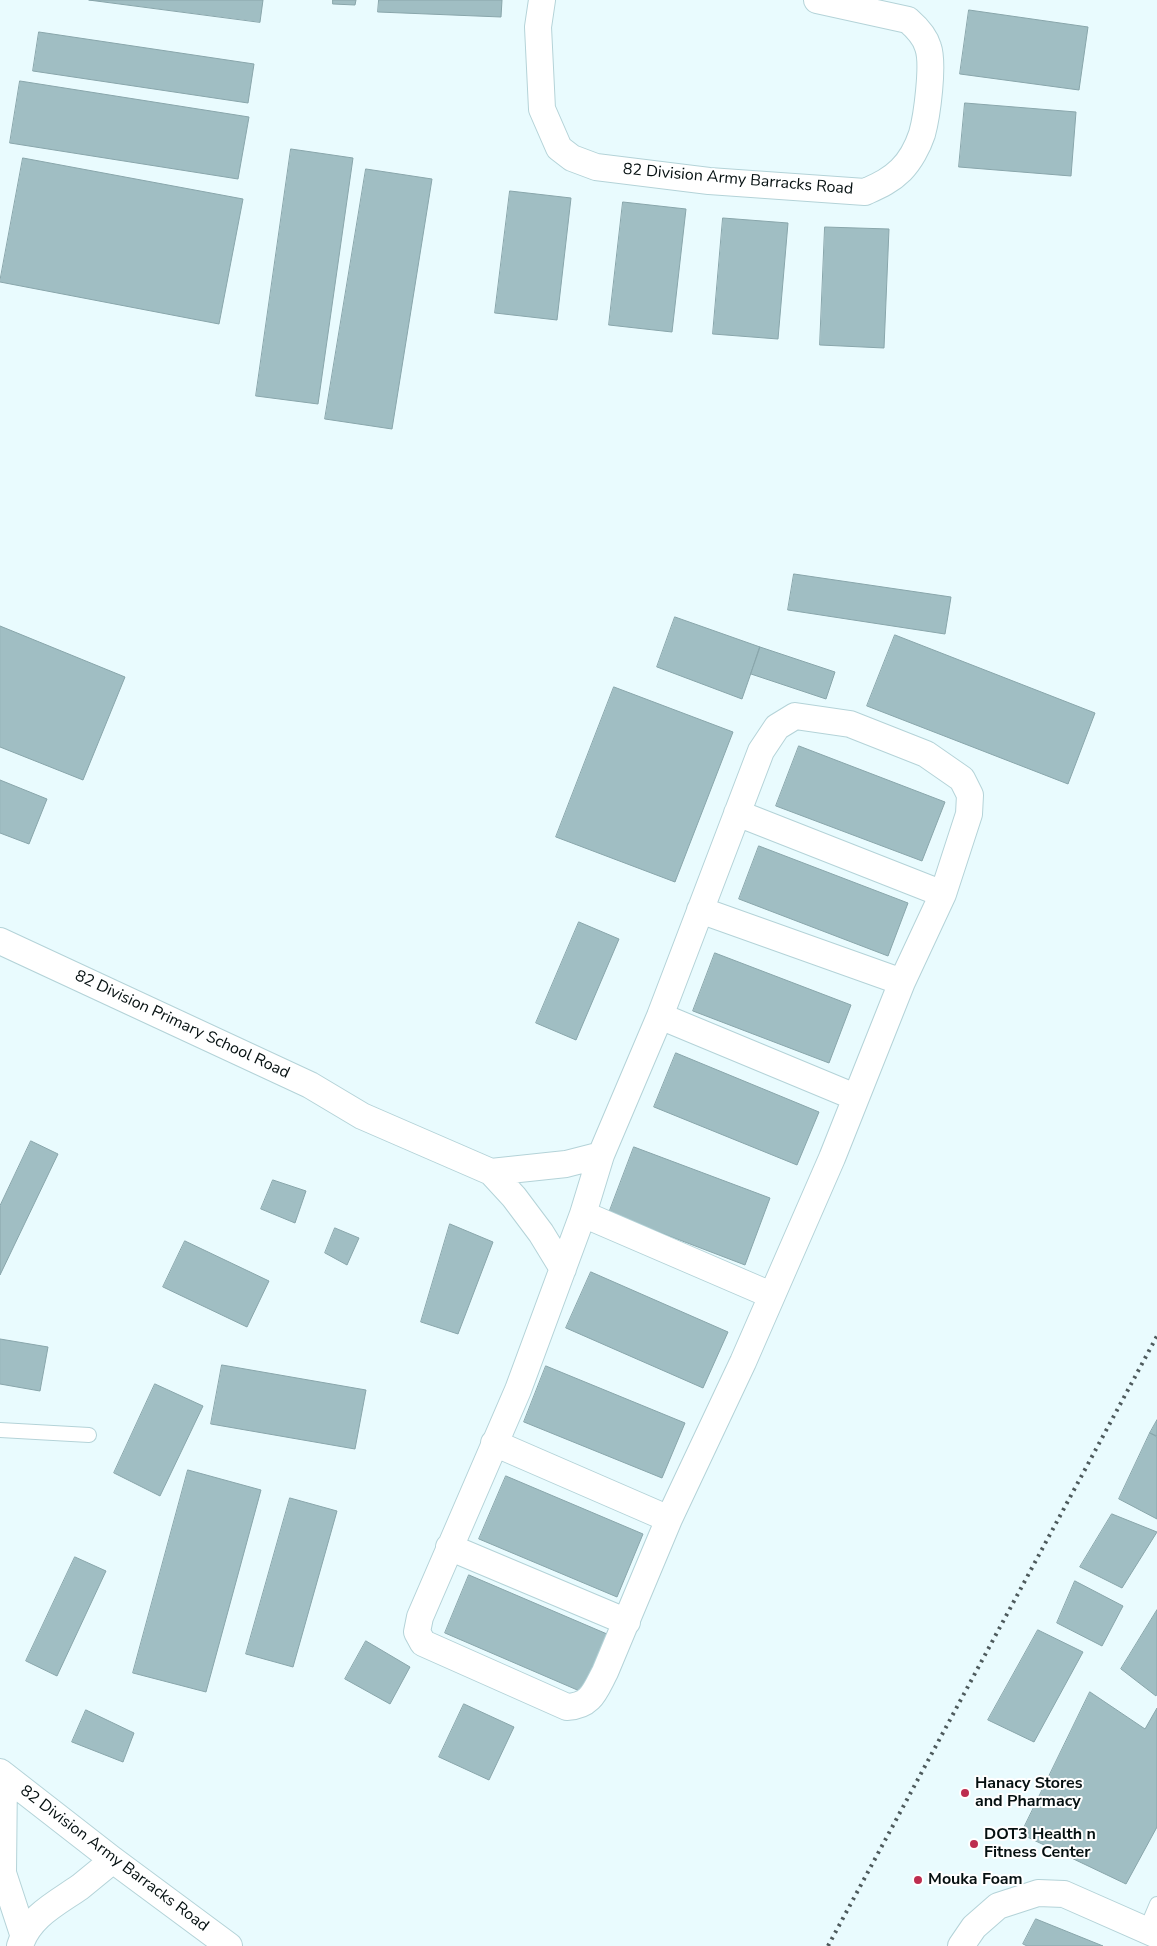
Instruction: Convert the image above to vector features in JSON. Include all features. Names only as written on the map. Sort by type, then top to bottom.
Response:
[{"type":"street","name":"82 Division Army Barracks Road","points":[[542,0],[538,27],[542,109],[559,148],[572,158],[596,167],[709,181],[865,192],[884,184],[901,170],[912,155],[922,134],[932,68],[928,47],[918,29],[908,20],[817,0]]},
{"type":"street","points":[[795,716],[850,724],[926,754],[962,779],[970,795],[969,814],[943,894],[902,982],[832,1158],[743,1362],[669,1518],[627,1622],[594,1694],[586,1703],[578,1707],[567,1708],[423,1643],[417,1632],[420,1617],[518,1390],[583,1214],[601,1155],[660,1016],[761,751],[777,727],[795,716]]},
{"type":"street","points":[[737,813],[943,894]]},
{"type":"street","points":[[700,910],[902,982]]},
{"type":"street","name":"82 Division Primary School Road","points":[[0,941],[310,1085],[362,1116],[491,1172]]},
{"type":"street","points":[[660,1016],[855,1097]]},
{"type":"street","points":[[491,1172],[566,1164],[601,1155]]},
{"type":"street","points":[[491,1172],[514,1197],[541,1233],[563,1269]]},
{"type":"street","points":[[583,1214],[771,1295]]},
{"type":"street","points":[[494,1443],[669,1518]]},
{"type":"street","points":[[449,1548],[627,1622]]},
{"type":"street","name":"82 Division Army Barracks Road","points":[[2,1774],[229,1946]]},
{"type":"street","points":[[2,1774],[3,1873],[21,1940]]},
{"type":"street","points":[[21,1940],[50,1906],[79,1888],[114,1860]]},
{"type":"street","points":[[960,1946],[974,1927],[998,1906],[1038,1893],[1064,1894],[1151,1932]]},
{"type":"lane","points":[[0,1430],[89,1435]]},
{"type":"lane","points":[[1151,1932],[1157,1904]]},
{"type":"building","points":[[89,0],[263,0],[260,22]]},
{"type":"building","points":[[333,0],[356,0],[355,5],[333,4]]},
{"type":"building","points":[[379,0],[502,0],[501,17],[378,12]]},
{"type":"building","points":[[969,10],[1088,27],[1079,90],[960,74]]},
{"type":"building","points":[[39,32],[254,64],[248,103],[33,71]]},
{"type":"building","points":[[20,81],[249,117],[238,179],[10,143]]},
{"type":"building","points":[[965,103],[1076,112],[1071,176],[959,167]]},
{"type":"building","points":[[291,149],[353,158],[318,404],[256,396]]},
{"type":"building","points":[[23,158],[243,199],[219,324],[0,282]]},
{"type":"building","points":[[366,169],[432,179],[392,429],[325,419]]},
{"type":"building","points":[[510,191],[571,198],[557,320],[495,313]]},
{"type":"building","points":[[623,202],[686,209],[672,332],[609,325]]},
{"type":"building","points":[[723,218],[788,223],[778,339],[713,334]]},
{"type":"building","points":[[825,227],[889,229],[884,348],[820,345]]},
{"type":"building","points":[[794,574],[951,597],[945,634],[788,610]]},
{"type":"building","points":[[675,617],[760,647],[742,699],[657,667]]},
{"type":"building","points":[[0,626],[125,677],[83,780],[0,747]]},
{"type":"building","points":[[895,635],[1095,713],[1068,784],[867,706]]},
{"type":"building","points":[[760,647],[835,672],[826,699],[751,674]]},
{"type":"building","points":[[614,687],[733,732],[675,882],[556,837]]},
{"type":"building","points":[[799,746],[945,802],[922,861],[776,806]]},
{"type":"building","points":[[0,780],[47,799],[29,844],[0,833]]},
{"type":"building","points":[[759,846],[908,903],[888,956],[739,899]]},
{"type":"building","points":[[579,922],[619,939],[576,1040],[536,1023]]},
{"type":"building","points":[[715,953],[851,1005],[829,1063],[693,1011]]},
{"type":"building","points":[[676,1053],[819,1112],[797,1165],[654,1107]]},
{"type":"building","points":[[31,1141],[58,1154],[0,1275],[0,1206]]},
{"type":"building","points":[[634,1147],[770,1198],[745,1265],[609,1213]]},
{"type":"building","points":[[273,1180],[306,1191],[295,1223],[261,1209]]},
{"type":"building","points":[[450,1224],[493,1242],[458,1334],[421,1322]]},
{"type":"building","points":[[335,1228],[359,1238],[347,1265],[325,1253]]},
{"type":"building","points":[[185,1241],[269,1281],[247,1327],[163,1287]]},
{"type":"building","points":[[591,1272],[728,1332],[703,1388],[566,1328]]},
{"type":"building","points":[[0,1339],[48,1347],[40,1391],[0,1384]]},
{"type":"building","points":[[222,1365],[366,1390],[355,1449],[211,1424]]},
{"type":"building","points":[[546,1366],[685,1423],[662,1478],[524,1422]]},
{"type":"building","points":[[155,1384],[203,1406],[160,1496],[114,1473]]},
{"type":"building","points":[[1157,1420],[1157,1436],[1150,1433]]},
{"type":"building","points":[[1150,1433],[1157,1437],[1157,1519],[1119,1499]]},
{"type":"building","points":[[188,1470],[261,1490],[206,1692],[133,1673]]},
{"type":"building","points":[[506,1476],[643,1534],[617,1597],[479,1539]]},
{"type":"building","points":[[290,1498],[337,1511],[293,1667],[246,1654]]},
{"type":"building","points":[[1112,1514],[1157,1532],[1122,1588],[1080,1567]]},
{"type":"building","points":[[75,1557],[106,1571],[57,1676],[26,1661]]},
{"type":"building","points":[[469,1575],[607,1634],[582,1692],[445,1633]]},
{"type":"building","points":[[1075,1581],[1123,1606],[1102,1646],[1057,1623]]},
{"type":"building","points":[[1157,1610],[1157,1694],[1156,1696],[1121,1669]]},
{"type":"building","points":[[1038,1630],[1083,1652],[1034,1742],[988,1720]]},
{"type":"building","points":[[366,1641],[410,1667],[390,1704],[345,1679]]},
{"type":"building","points":[[1090,1692],[1145,1729],[1157,1708],[1157,1827],[1126,1884],[1021,1834]]},
{"type":"building","points":[[464,1704],[514,1727],[489,1780],[439,1757]]},
{"type":"building","points":[[86,1710],[134,1733],[123,1762],[72,1742]]},
{"type":"building","points":[[1036,1919],[1103,1946],[1027,1946],[1023,1944]]},
{"type":"railway","points":[[828,1946],[1157,1336]]},
{"type":"place","name":"Hanacy Stores and Pharmacy","points":[[965,1793]]},
{"type":"place","name":"DOT3 Health n Fitness Center","points":[[974,1844]]},
{"type":"place","name":"Mouka Foam","points":[[918,1880]]}]
